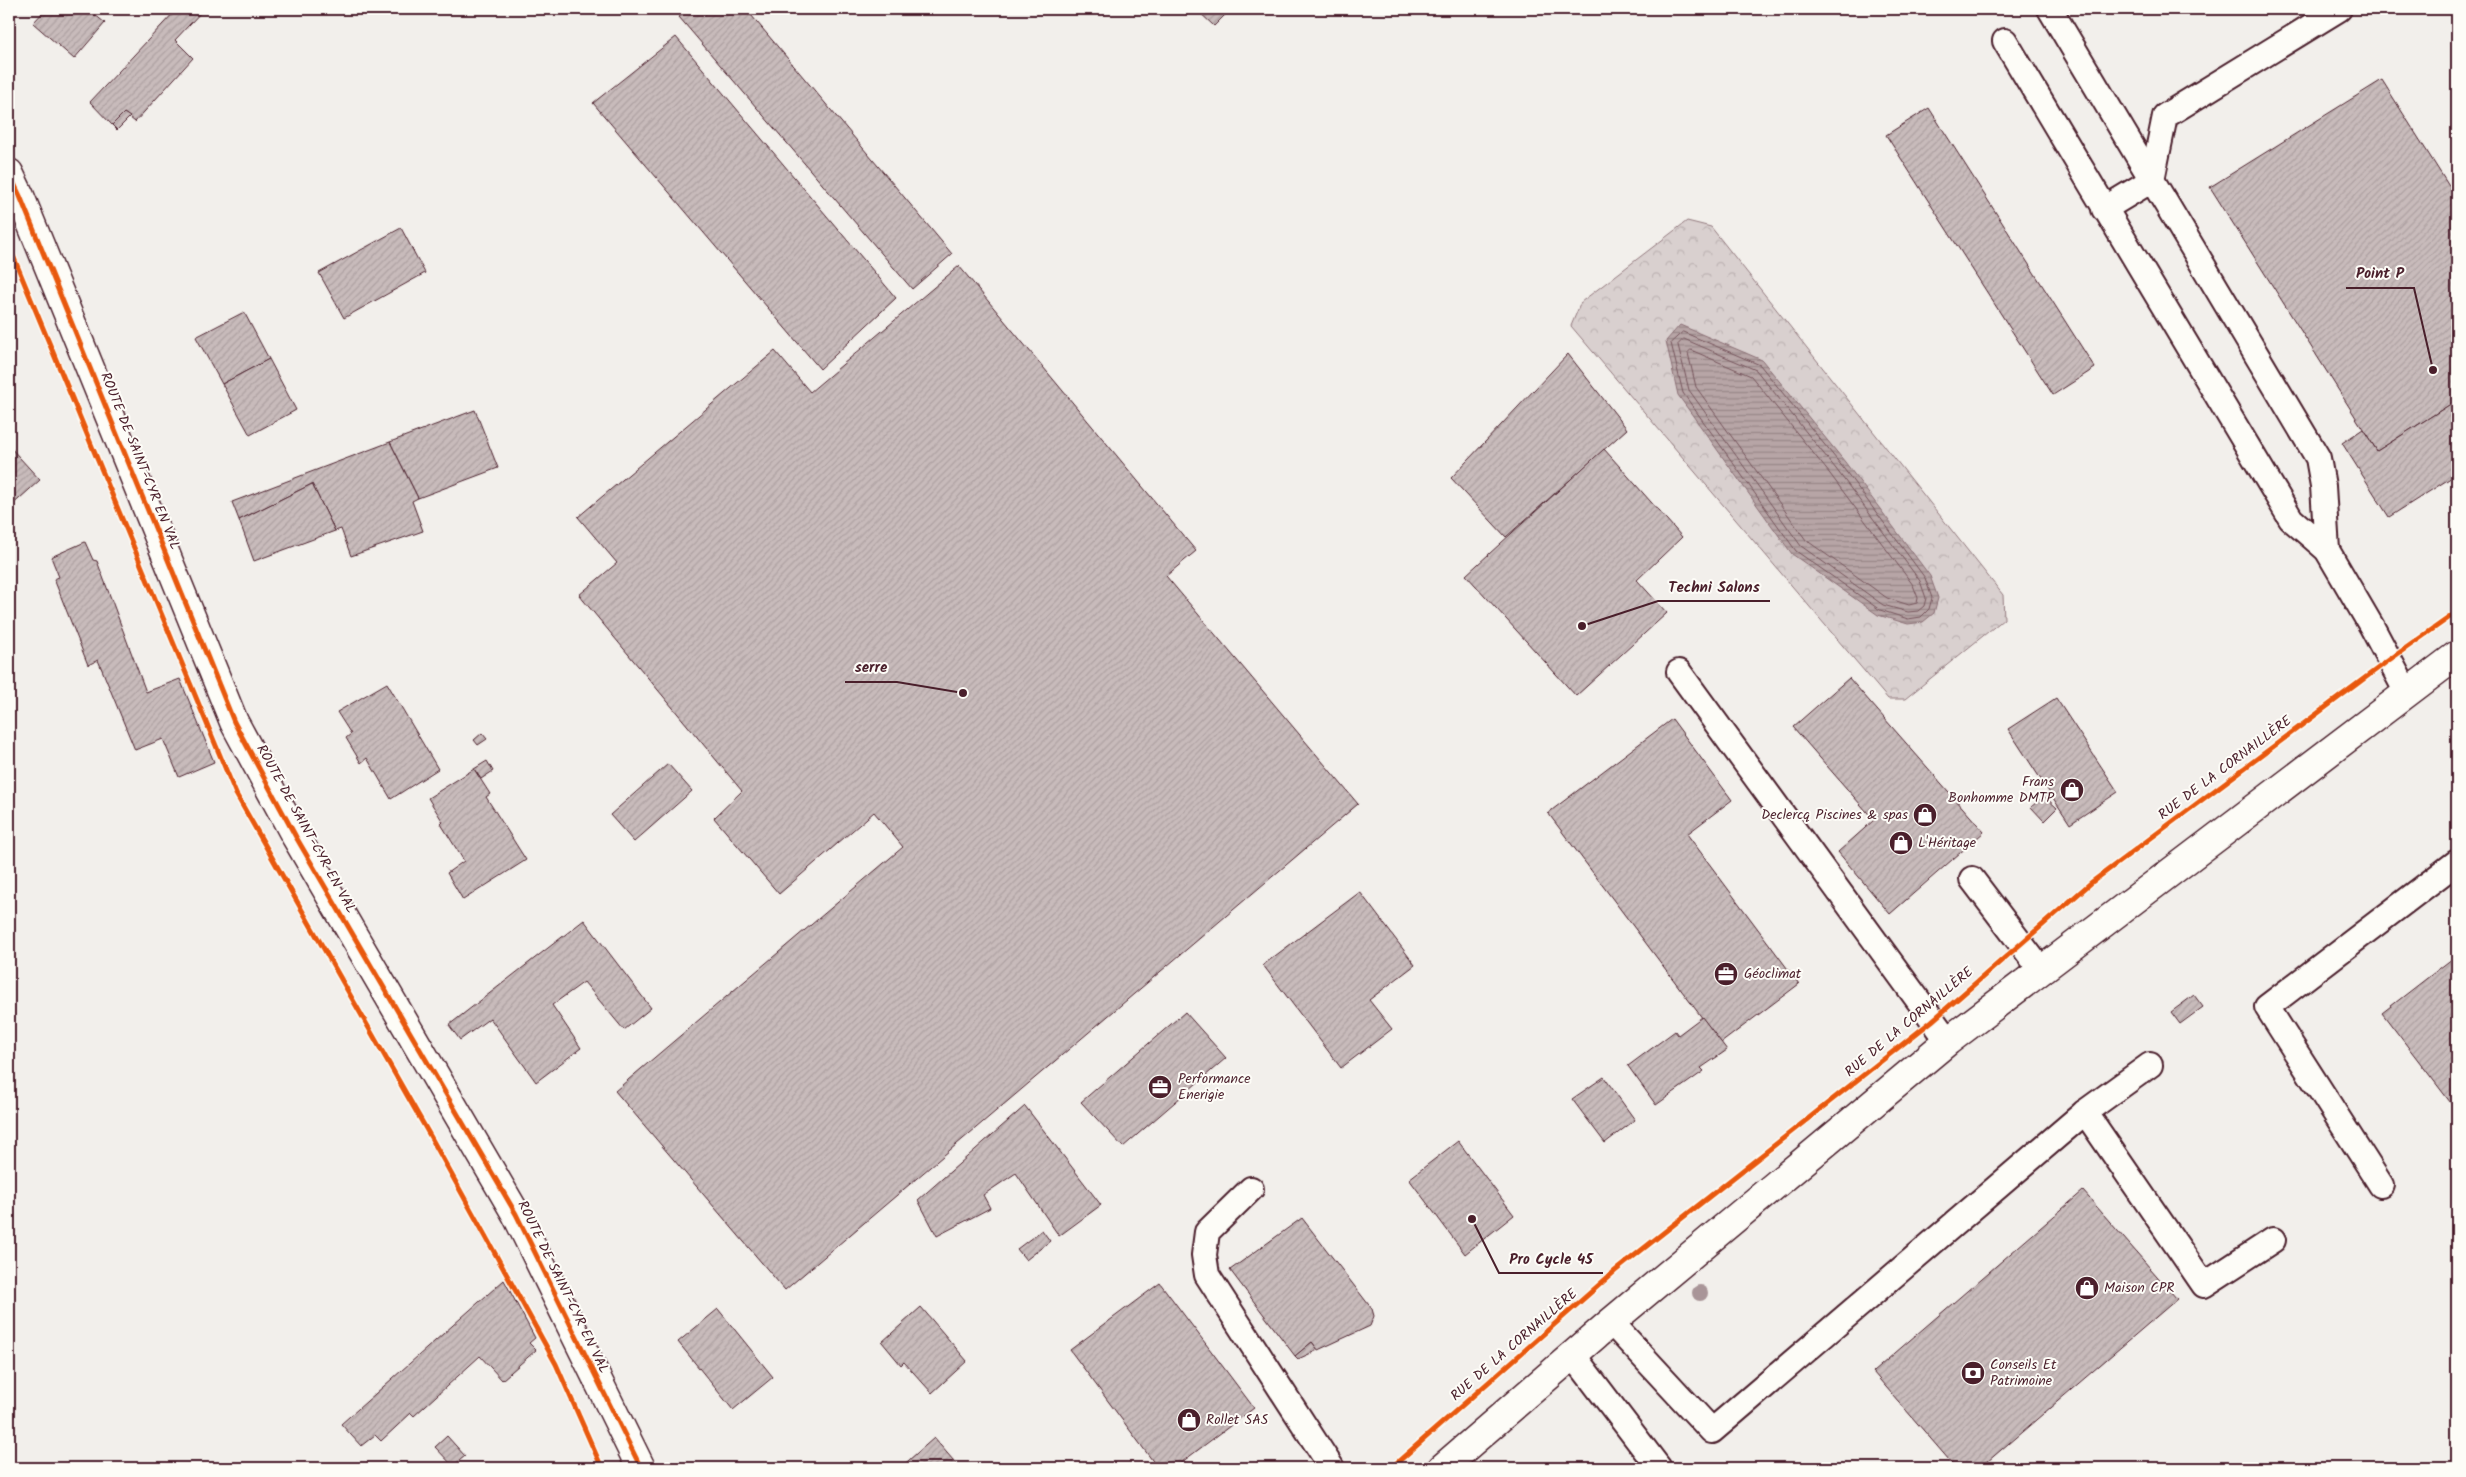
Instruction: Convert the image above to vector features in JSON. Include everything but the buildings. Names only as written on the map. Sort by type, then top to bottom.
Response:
[{"type":"street","name":"ROUTE DE SAINT-CYR EN VAL","points":[[9,173],[234,722],[296,837],[516,1214],[641,1468]]},
{"type":"street","points":[[1442,1468],[1610,1322],[1948,1042],[2457,655]]},
{"type":"lane","points":[[2050,9],[2318,458],[2323,486],[2327,550]]},
{"type":"lane","points":[[2104,209],[2152,180],[2165,116],[2339,9]]},
{"type":"lane","points":[[2005,42],[2291,520],[2327,550],[2372,627],[2407,693]]},
{"type":"lane","points":[[1679,672],[1948,1042]]},
{"type":"lane","points":[[2381,1185],[2267,1007],[2457,862]]},
{"type":"lane","points":[[1972,880],[2041,970]]},
{"type":"lane","points":[[1610,1322],[1712,1431],[2085,1112],[2150,1064]]},
{"type":"lane","points":[[2085,1112],[2204,1285],[2273,1240]]},
{"type":"lane","points":[[1251,1189],[1207,1232],[1204,1255],[1207,1275],[1332,1468]]},
{"type":"lane","points":[[1573,1355],[1658,1468]]},
{"type":"green space","points":[[1687,221],[1711,227],[2003,595],[2004,619],[1905,699],[1888,699],[1571,326],[1581,302]]},
{"type":"water","points":[[1680,325],[1762,360],[1845,462],[1930,576],[1938,598],[1934,613],[1923,622],[1908,624],[1878,615],[1792,554],[1678,395],[1666,341]]},
{"type":"cycle path","points":[[9,173],[234,722],[296,837],[516,1214],[641,1468]]},
{"type":"cycle path","points":[[9,246],[236,794],[433,1141],[556,1364],[602,1468]]},
{"type":"cycle path","name":"RUE DE LA CORNAILLÈRE","points":[[1391,1468],[1615,1271],[1932,1021],[2092,882],[2389,660],[2457,612]]},
{"type":"place","name":"Point P","points":[[2433,370]]},
{"type":"place","name":"Techni Salons","points":[[1582,626]]},
{"type":"place","name":"serre","points":[[963,693]]},
{"type":"place","name":"Frans Bonhomme DMTP","points":[[2072,790]]},
{"type":"place","name":"Declercq Piscines & spas","points":[[1925,815]]},
{"type":"place","name":"L'Héritage","points":[[1901,843]]},
{"type":"place","name":"Géoclimat","points":[[1726,974]]},
{"type":"place","name":"Performance Enerigie","points":[[1160,1087]]},
{"type":"place","name":"Pro Cycle 45","points":[[1472,1219]]},
{"type":"place","name":"Maison CPR","points":[[2087,1288]]},
{"type":"place","name":"Conseils Et Patrimoine","points":[[1973,1373]]},
{"type":"place","name":"Rollet SAS","points":[[1189,1420]]}]
